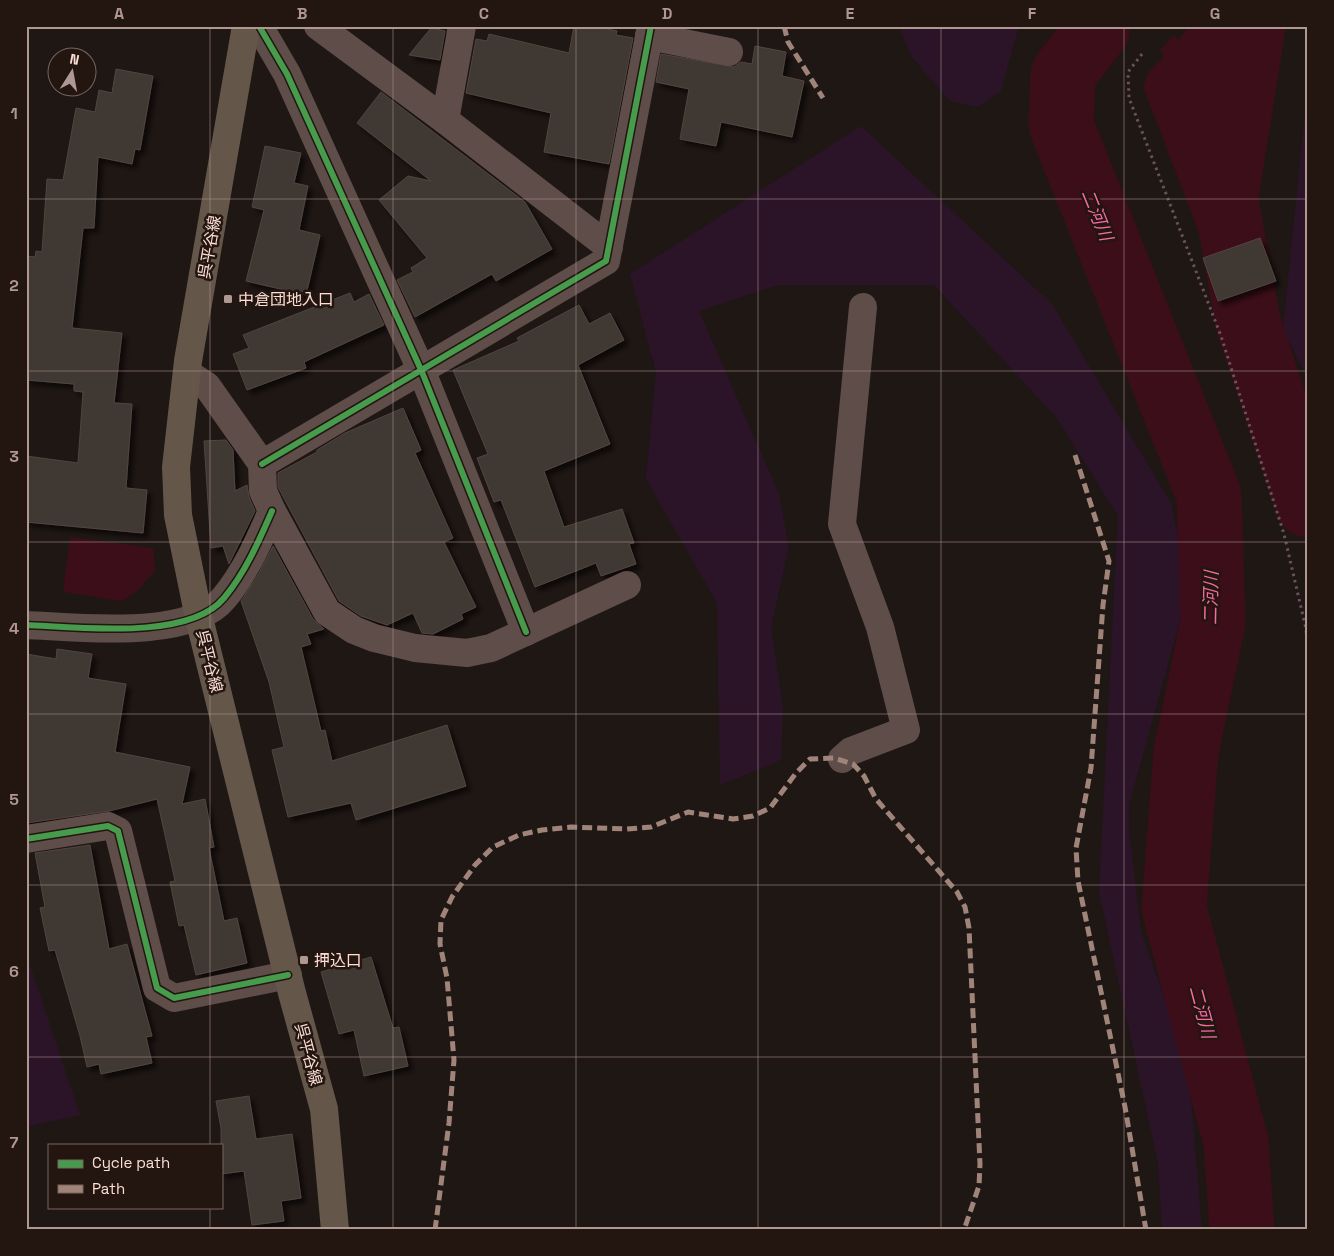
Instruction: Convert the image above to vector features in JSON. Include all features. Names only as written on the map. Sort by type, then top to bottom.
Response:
[{"type":"main road","name":"呉平谷線","points":[[246,26],[187,373],[176,467],[178,505],[199,618],[288,975],[324,1109],[335,1230]]},
{"type":"street","points":[[259,26],[287,74],[422,372],[526,632]]},
{"type":"street","points":[[318,26],[609,247]]},
{"type":"street","points":[[444,120],[462,26]]},
{"type":"street","points":[[262,464],[422,372],[606,261],[650,31],[729,52]]},
{"type":"street","points":[[842,759],[851,751],[906,730],[880,627],[842,524],[863,307]]},
{"type":"street","points":[[187,373],[207,386],[262,464],[263,491],[272,511],[328,612],[354,630],[374,638],[416,648],[467,653],[491,648],[627,585]]},
{"type":"street","points":[[26,625],[131,630],[199,618],[224,599],[253,553],[272,511]]},
{"type":"street","points":[[26,839],[108,826],[118,832],[157,988],[174,998],[288,975]]},
{"type":"path","points":[[1142,54],[1128,72],[1129,98],[1221,336],[1284,534],[1306,629],[1308,657]]},
{"type":"shaded area","points":[[899,26],[1019,26],[1001,91],[977,107],[950,101],[912,57]]},
{"type":"shaded area","points":[[1189,26],[1286,26],[1257,208],[1262,229],[1205,248],[1143,87],[1148,73],[1164,57],[1160,50],[1174,35],[1178,40]]},
{"type":"shaded area","points":[[1308,83],[1308,380],[1283,329]]},
{"type":"shaded area","points":[[861,126],[1052,304],[1171,503],[1189,589],[1129,804],[1129,832],[1141,932],[1188,1064],[1202,1230],[1162,1230],[1158,1163],[1099,892],[1118,516],[1057,418],[934,285],[778,285],[699,311],[779,494],[789,547],[771,627],[783,707],[781,760],[720,785],[717,603],[646,479],[656,372],[630,274]]},
{"type":"shaded area","points":[[70,537],[153,548],[155,571],[136,592],[122,601],[63,592]]},
{"type":"shaded area","points":[[26,953],[80,1115],[26,1127]]},
{"type":"building","points":[[574,26],[593,26],[617,31],[616,35],[633,38],[609,164],[544,152],[551,113],[466,93],[476,39],[487,41],[489,34],[569,53]]},
{"type":"building","points":[[431,28],[445,31],[440,60],[409,55]]},
{"type":"building","points":[[755,46],[786,52],[782,76],[804,81],[792,137],[721,122],[716,146],[680,139],[689,89],[656,82],[661,54],[734,67],[741,62],[752,64]]},
{"type":"building","points":[[116,69],[153,76],[140,150],[135,149],[132,164],[98,157],[94,228],[83,228],[72,328],[122,333],[114,403],[132,404],[126,488],[147,490],[143,533],[26,522],[26,456],[78,463],[83,392],[74,391],[74,384],[26,380],[26,256],[35,257],[36,251],[42,252],[47,179],[63,180],[76,108],[95,112],[99,90],[112,93]]},
{"type":"building","points":[[381,92],[525,202],[552,249],[496,281],[492,274],[415,317],[397,280],[413,272],[411,268],[427,258],[379,200],[408,176],[431,181],[357,123]]},
{"type":"building","points":[[265,146],[301,153],[294,183],[308,186],[299,230],[320,235],[306,295],[246,281],[264,210],[252,207]]},
{"type":"building","points":[[1260,238],[1276,281],[1218,301],[1203,258]]},
{"type":"building","points":[[350,293],[354,302],[369,294],[384,325],[304,362],[306,368],[247,390],[233,354],[249,348],[243,335]]},
{"type":"building","points":[[579,305],[589,324],[610,313],[624,340],[578,365],[610,444],[544,471],[564,527],[622,509],[634,543],[629,544],[636,564],[601,576],[596,563],[535,587],[501,500],[494,502],[477,458],[488,454],[453,370],[519,341],[517,338]]},
{"type":"building","points":[[403,408],[421,450],[415,453],[453,538],[444,542],[476,607],[461,614],[463,619],[433,634],[422,633],[413,613],[387,625],[361,616],[339,601],[278,487],[278,473],[317,452],[317,450],[345,433]]},
{"type":"building","points":[[226,440],[233,450],[235,491],[247,485],[249,497],[255,511],[229,564],[223,546],[211,548],[204,441]]},
{"type":"building","points":[[273,546],[313,619],[324,629],[307,634],[311,644],[301,647],[321,731],[325,730],[332,761],[447,725],[466,786],[356,820],[351,803],[288,817],[272,750],[284,747],[269,682],[241,601],[258,575]]},
{"type":"building","points":[[57,649],[92,654],[88,678],[126,684],[115,752],[190,767],[182,804],[205,799],[214,847],[209,848],[224,921],[237,918],[247,963],[196,975],[184,925],[179,926],[170,882],[175,881],[157,799],[109,811],[26,823],[26,654],[56,659]]},
{"type":"building","points":[[90,845],[109,949],[127,944],[152,1036],[146,1037],[152,1063],[101,1074],[99,1064],[87,1067],[55,950],[49,951],[40,908],[45,907],[35,853]]},
{"type":"building","points":[[371,957],[393,1028],[399,1027],[408,1066],[364,1076],[354,1030],[339,1034],[321,972]]},
{"type":"building","points":[[249,1096],[256,1139],[292,1134],[301,1198],[281,1201],[284,1221],[252,1225],[244,1171],[222,1174],[221,1128],[216,1101]]},
{"type":"waterway","name":"二河川","points":[[1096,26],[1097,30],[1063,74],[1061,125],[1209,495],[1213,622],[1186,752],[1174,908],[1236,1142],[1242,1230]]},
{"type":"waterway","points":[[1234,26],[1216,146],[1248,322],[1308,505]]},
{"type":"marked path","points":[[784,26],[788,42],[823,98]]},
{"type":"marked path","points":[[1075,455],[1109,561],[1103,605],[1091,768],[1076,848],[1078,881],[1125,1107],[1146,1230]]},
{"type":"marked path","points":[[435,1230],[449,1123],[454,1060],[447,978],[440,944],[441,920],[452,897],[475,865],[493,847],[519,835],[542,830],[571,827],[627,829],[651,827],[688,812],[733,819],[753,816],[770,808],[796,773],[810,759],[834,758],[853,764],[864,776],[876,799],[957,892],[965,907],[969,928],[980,1164],[979,1186],[964,1230]]},
{"type":"cycle path","points":[[259,26],[287,74],[422,372],[526,632]]},
{"type":"cycle path","points":[[262,464],[606,261],[651,26]]},
{"type":"cycle path","points":[[26,625],[102,629],[131,628],[159,626],[185,621],[208,612],[224,598],[239,578],[257,545],[272,511]]},
{"type":"cycle path","points":[[26,839],[108,826],[118,831],[157,988],[174,998],[288,975]]},
{"type":"place","name":"中倉団地入口","points":[[228,299]]},
{"type":"place","name":"押込口","points":[[304,960]]}]
